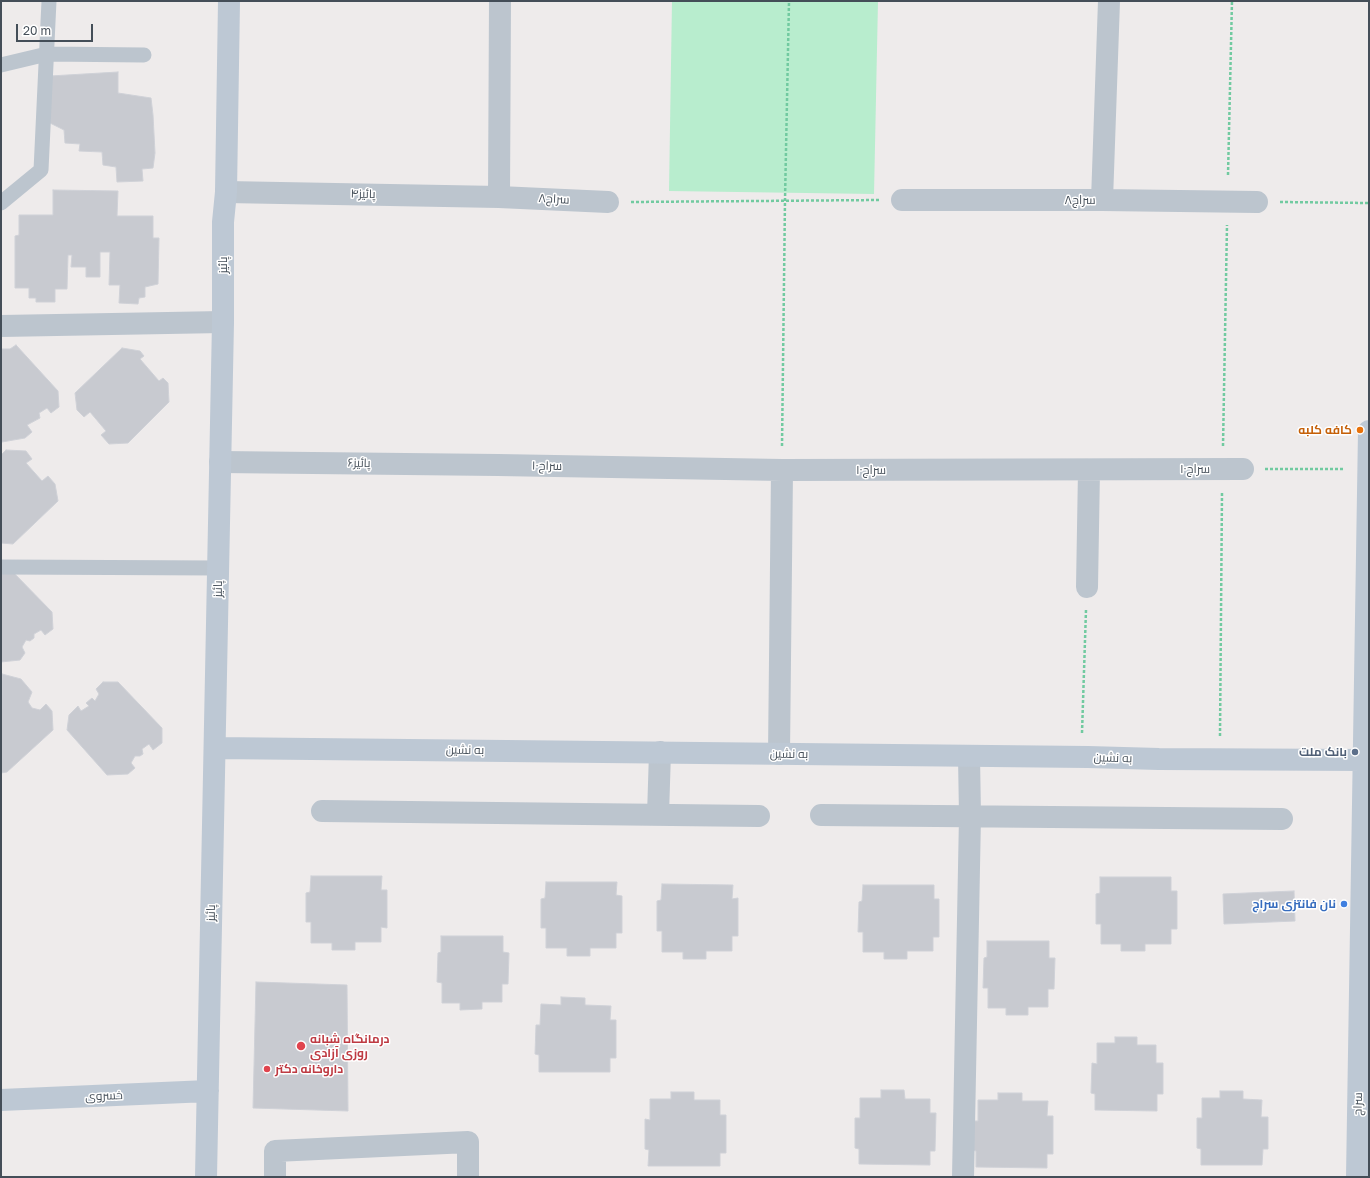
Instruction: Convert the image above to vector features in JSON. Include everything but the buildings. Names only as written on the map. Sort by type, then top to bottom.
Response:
[{"type":"street","name":"پائیز","points":[[206,1177],[223,322],[223,222],[226,192],[229,1]]},
{"type":"street","points":[[500,1],[500,197]]},
{"type":"street","points":[[1102,200],[1109,1]]},
{"type":"street","name":"پائیز۴","points":[[226,192],[500,197]]},
{"type":"street","name":"۸سراج","points":[[500,197],[608,202]]},
{"type":"street","name":"سراج۸","points":[[902,200],[1257,202]]},
{"type":"street","points":[[1,326],[223,322]]},
{"type":"street","name":"سراج","points":[[1357,1177],[1364,1083],[1364,760],[1367,719],[1369,431]]},
{"type":"street","name":"پائیز۶","points":[[220,462],[498,465]]},
{"type":"street","name":"سراج۱۰","points":[[498,465],[782,470],[1233,469]]},
{"type":"street","points":[[779,754],[782,470]]},
{"type":"street","points":[[1087,587],[1089,470]]},
{"type":"street","name":"به نشین","points":[[214,748],[1081,757],[1159,760],[1364,760]]},
{"type":"street","points":[[658,815],[660,752]]},
{"type":"street","points":[[963,1177],[970,816],[969,756]]},
{"type":"street","points":[[322,811],[759,816]]},
{"type":"street","points":[[821,815],[1282,819]]},
{"type":"street","name":"خسروى","points":[[1,1100],[208,1091]]},
{"type":"street","points":[[275,1177],[275,1151],[468,1142],[468,1177]]},
{"type":"lane","points":[[1,203],[41,170],[49,1]]},
{"type":"lane","points":[[1,65],[47,54],[144,54]]},
{"type":"lane","points":[[1,567],[218,568]]},
{"type":"path","points":[[782,470],[789,1]]},
{"type":"path","points":[[1228,175],[1232,1]]},
{"type":"path","points":[[608,202],[902,200]]},
{"type":"path","points":[[1220,759],[1233,469],[1227,202]]},
{"type":"path","points":[[1257,202],[1369,203]]},
{"type":"path","points":[[1233,469],[1368,469]]},
{"type":"path","points":[[1081,757],[1087,587]]},
{"type":"green space","points":[[672,1],[878,1],[874,194],[669,191]]},
{"type":"place","name":"کافه کلبه","points":[[1360,430]]},
{"type":"place","name":"بانک ملت","points":[[1355,752]]},
{"type":"place","name":"نان فانتزی سراج","points":[[1344,904]]},
{"type":"place","name":"درمانگاه شبانه روزی آزادی","points":[[301,1046]]},
{"type":"place","name":"داروخانه دکتر","points":[[267,1069]]}]
